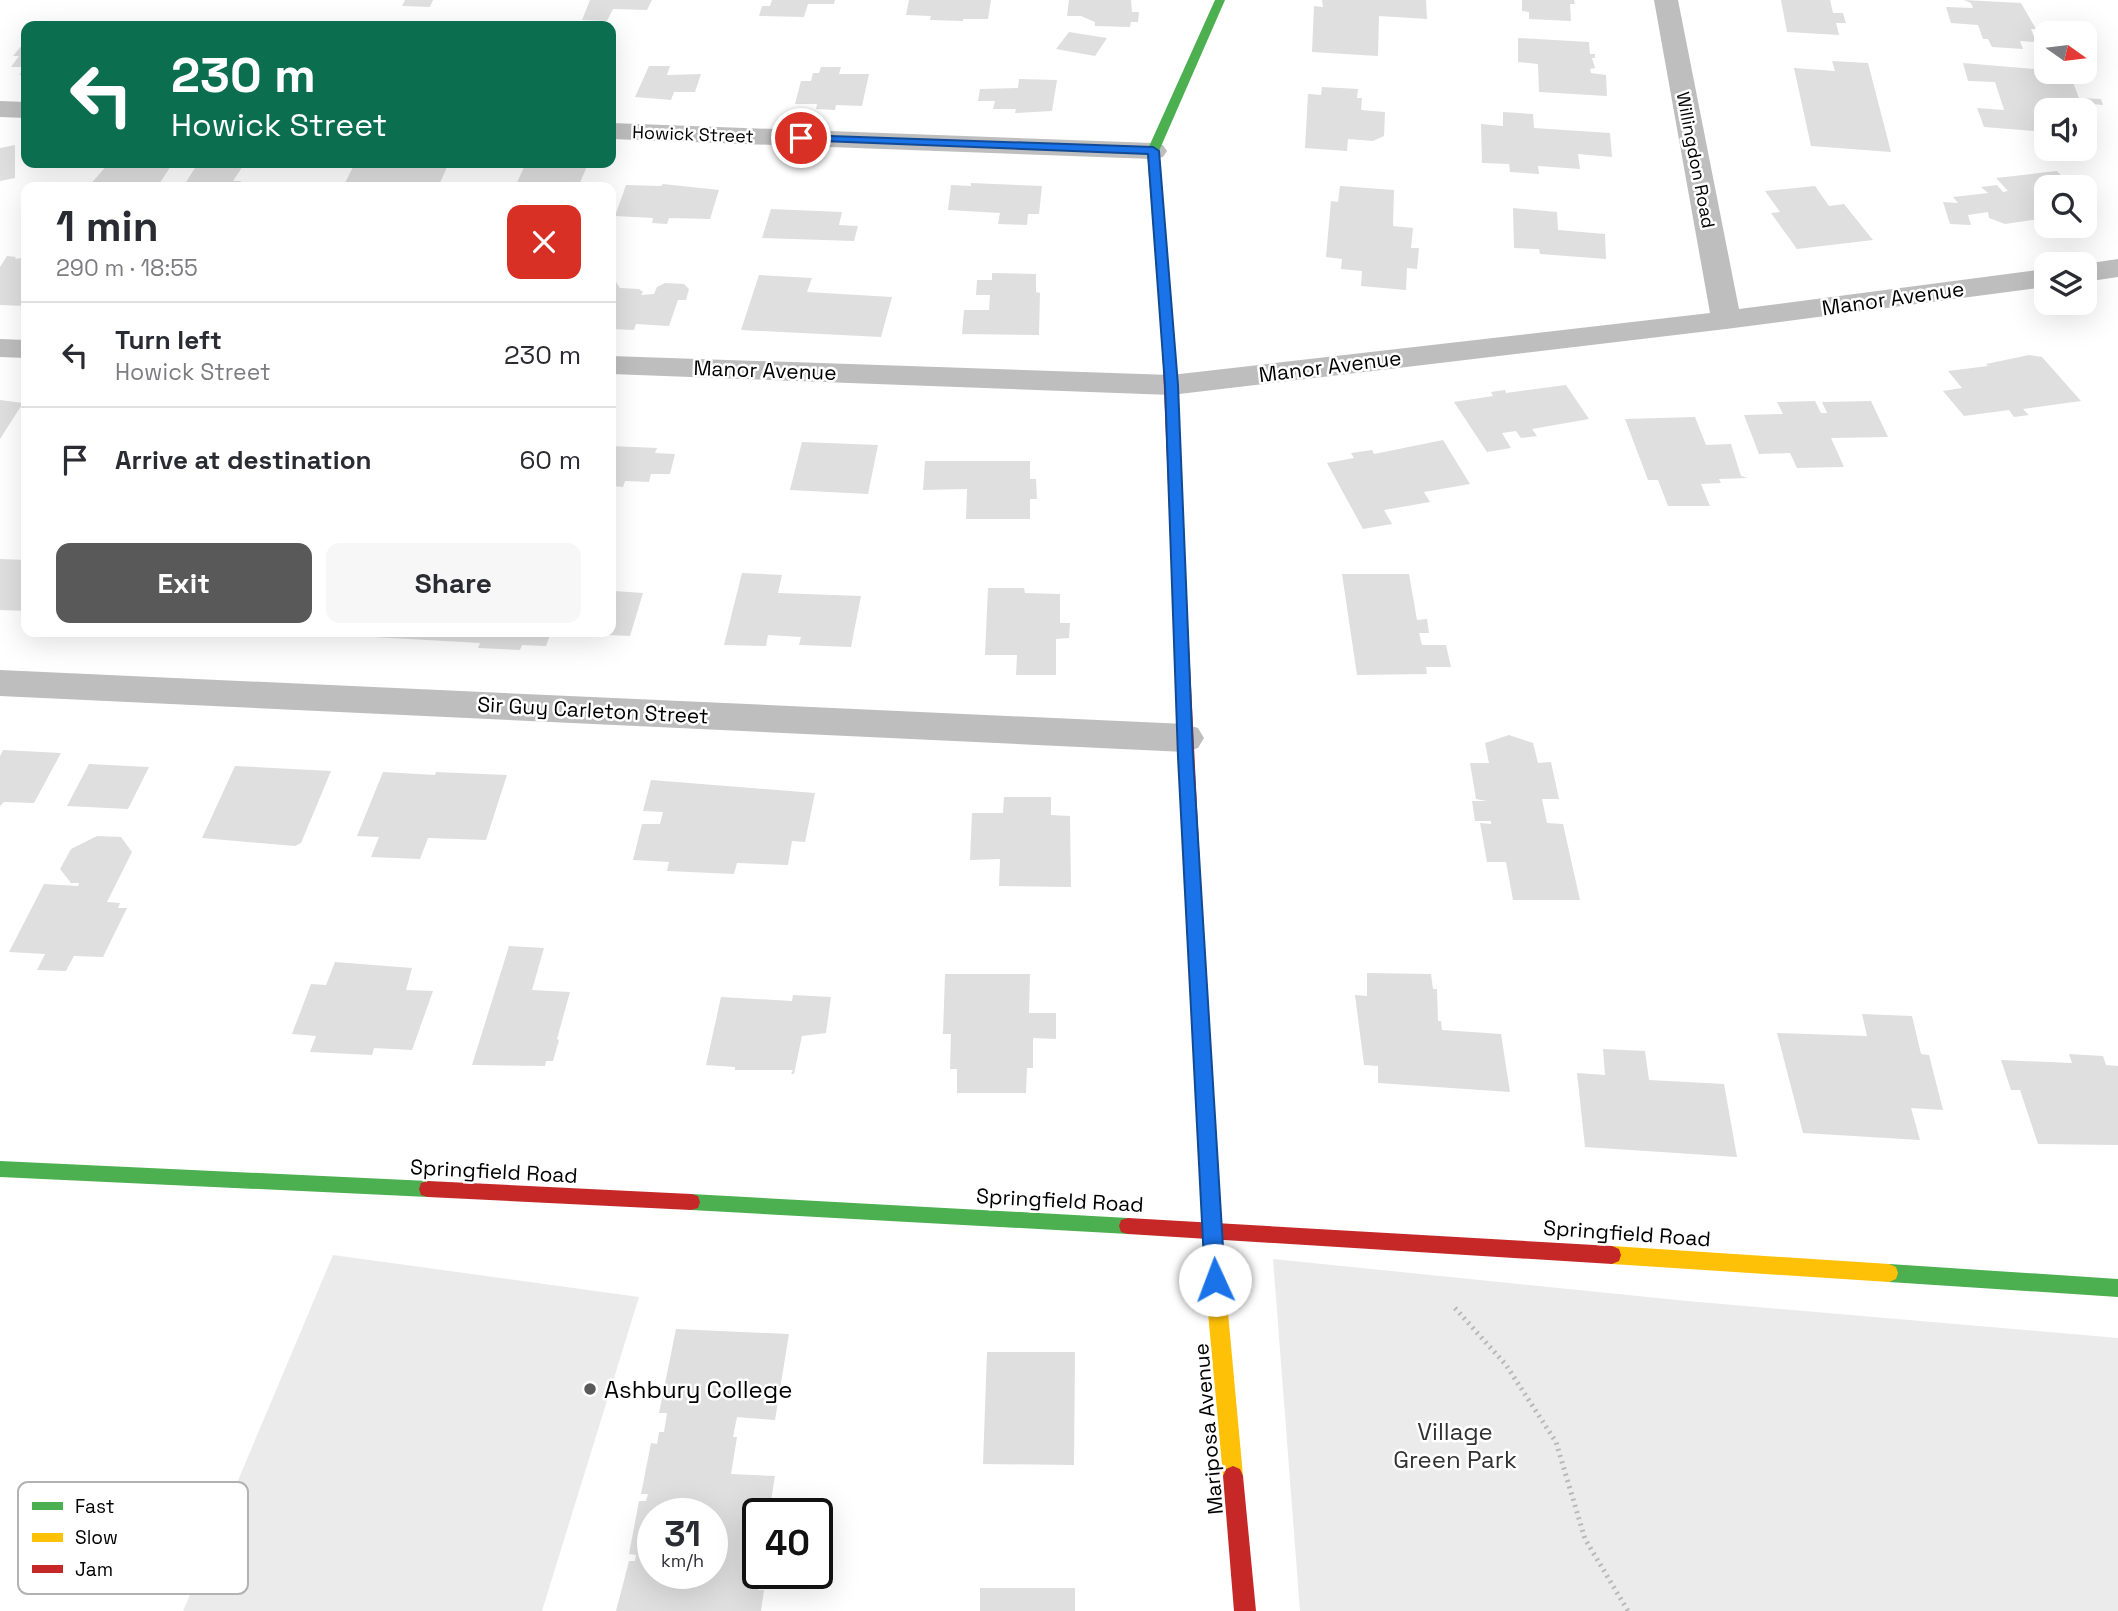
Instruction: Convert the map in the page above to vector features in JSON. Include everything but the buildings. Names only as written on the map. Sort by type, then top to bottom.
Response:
[{"type":"street","name":"Mariposa Avenue","points":[[1220,0],[1153,151],[1171,385],[1185,738],[1215,1280],[1245,1611]]},
{"type":"street","name":"Willingdon Road","points":[[1666,0],[1726,320]]},
{"type":"street","points":[[0,109],[21,110]]},
{"type":"street","name":"Howick Street","points":[[616,131],[1153,151]]},
{"type":"street","points":[[2097,271],[2118,268]]},
{"type":"street","name":"Manor Avenue","points":[[616,365],[1171,385],[1726,320],[2034,280]]},
{"type":"street","points":[[0,348],[21,349]]},
{"type":"street","name":"Sir Guy Carleton Street","points":[[0,683],[1185,738]]},
{"type":"street","name":"Springfield Road","points":[[0,1169],[1503,1245],[2118,1288]]},
{"type":"path","points":[[1455,1308],[1506,1365],[1556,1442],[1585,1539],[1628,1611]]},
{"type":"green space","points":[[333,1255],[639,1297],[542,1611],[183,1611],[190,1594],[248,1594],[248,1482],[237,1482]]},
{"type":"green space","name":"Village Green Park","points":[[1273,1259],[1687,1301],[2118,1338],[2118,1611],[1300,1611]]},
{"type":"traffic: fast","points":[[1168,343],[1153,151],[1220,0]]},
{"type":"traffic: fast","points":[[0,1169],[428,1189]]},
{"type":"traffic: fast","points":[[691,1202],[1128,1226]]},
{"type":"traffic: fast","points":[[1889,1273],[2118,1288]]},
{"type":"traffic: slow","points":[[1193,887],[1215,1280],[1233,1476]]},
{"type":"traffic: slow","points":[[1612,1255],[1889,1273]]},
{"type":"traffic: jam","points":[[1168,343],[1193,887]]},
{"type":"traffic: jam","points":[[428,1189],[691,1202]]},
{"type":"traffic: jam","points":[[1128,1226],[1612,1255]]},
{"type":"traffic: jam","points":[[1233,1476],[1245,1611]]},
{"type":"place","name":"Ashbury College","points":[[590,1389]]},
{"type":"route","points":[[801,138],[1153,151],[1171,385],[1185,757],[1215,1280]]}]
